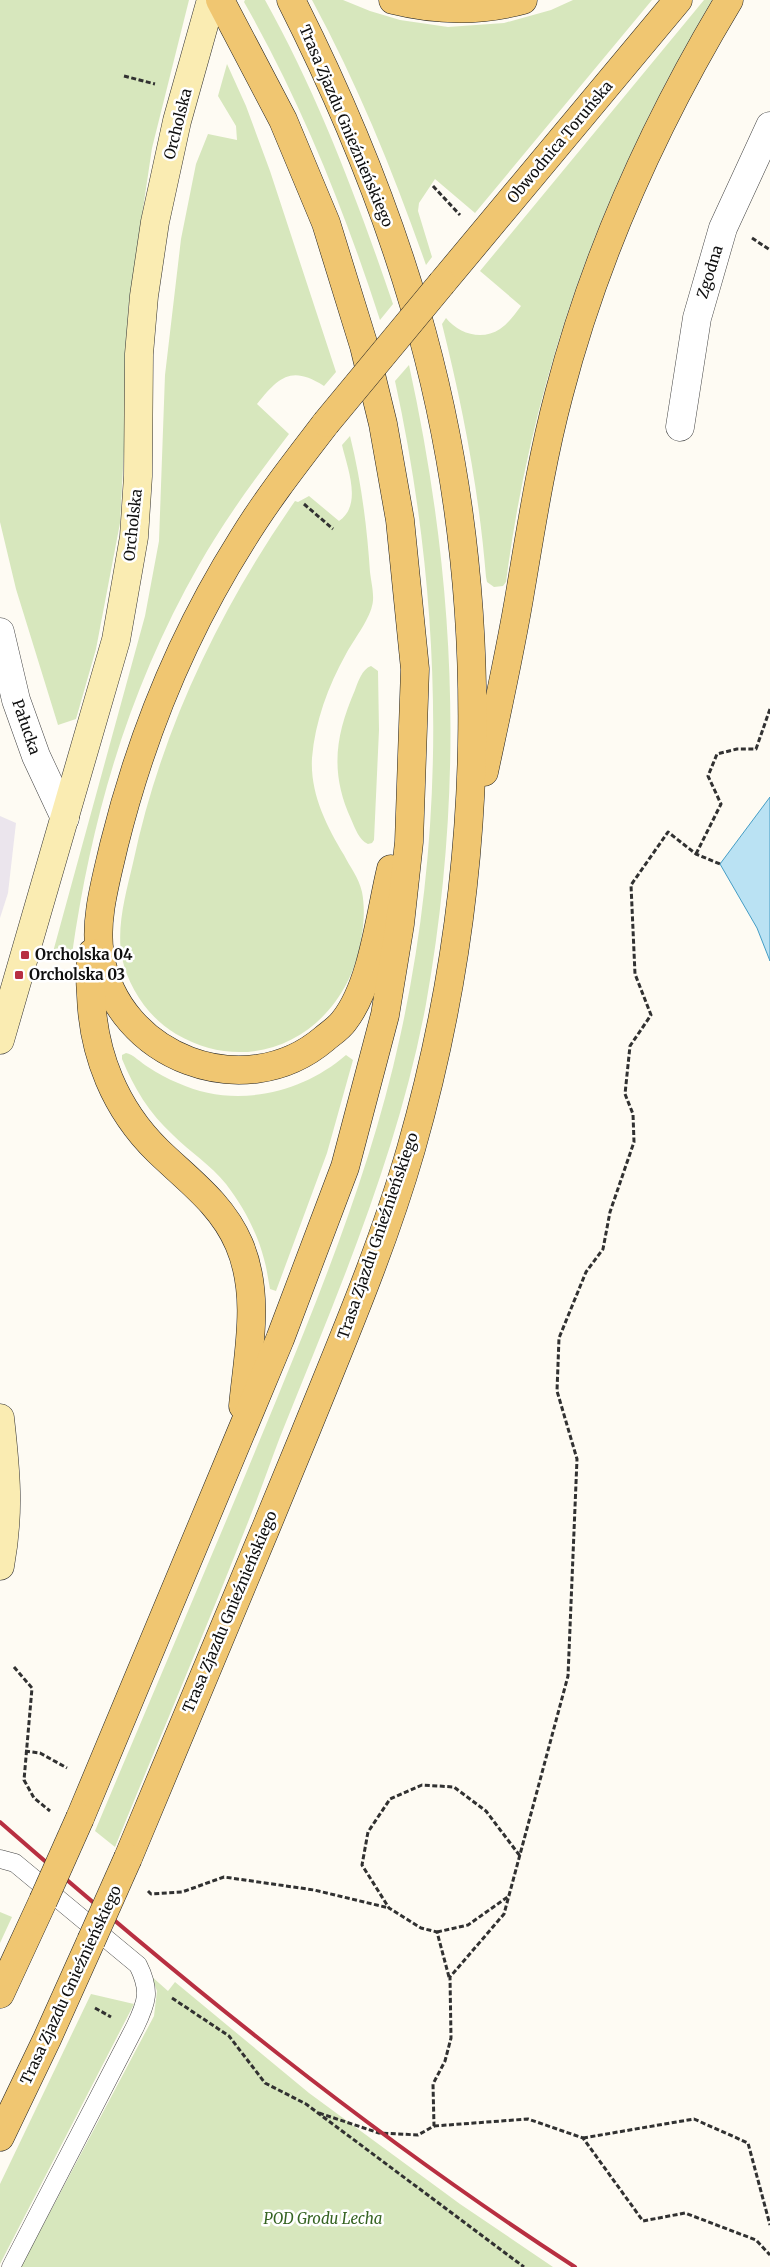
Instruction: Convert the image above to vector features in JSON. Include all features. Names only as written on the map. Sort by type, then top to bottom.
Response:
[{"type":"main road","points":[[0,1994],[80,1818],[240,1436],[280,1340],[345,1167],[385,1015],[400,924],[409,842],[415,669],[396,489],[372,375],[340,266],[320,208],[273,100],[220,0]]},
{"type":"main road","name":"Trasa Zjazdu Gnieźnieńskiego","points":[[0,2137],[128,1858],[341,1344],[389,1216],[410,1150],[439,1038],[459,923],[467,857],[472,774],[470,631],[461,532],[445,430],[415,309],[390,230],[348,122],[291,0]]},
{"type":"main road","points":[[393,0],[448,10],[485,8],[523,0]]},
{"type":"main road","name":"Obwodnica Toruńska","points":[[100,918],[116,837],[141,749],[183,646],[200,612],[243,538],[278,486],[326,423],[678,0]]},
{"type":"main road","points":[[467,857],[508,658],[538,485],[560,392],[577,332],[600,264],[641,167],[687,73],[729,0]]},
{"type":"main road","points":[[100,918],[99,946],[106,979],[123,1012],[151,1041],[180,1059],[212,1068],[243,1070],[276,1066],[310,1051],[344,1022],[359,997],[368,970],[394,854],[413,754]]},
{"type":"main road","points":[[100,918],[91,957],[91,1010],[98,1048],[108,1079],[133,1123],[158,1151],[209,1197],[228,1223],[239,1244],[249,1275],[251,1309],[240,1436]]},
{"type":"street","name":"Orcholska","points":[[0,1040],[116,640],[134,536],[138,476],[139,354],[144,296],[155,222],[177,121],[211,0]]},
{"type":"street","name":"Zgodna","points":[[680,427],[697,318],[720,237],[770,126]]},
{"type":"street","name":"Pałucka","points":[[0,632],[16,700],[36,756],[64,818]]},
{"type":"street","points":[[0,1418],[7,1480],[5,1538],[0,1566]]},
{"type":"lane","points":[[0,1859],[15,1863],[138,1965],[146,1981],[147,2002],[136,2027],[11,2267]]},
{"type":"path","points":[[124,76],[157,85]]},
{"type":"path","points":[[433,186],[460,216]]},
{"type":"path","points":[[302,502],[333,529]]},
{"type":"path","points":[[696,854],[721,804],[708,776],[718,754],[737,749],[756,749],[770,709]]},
{"type":"path","points":[[450,1977],[504,1914],[568,1676],[577,1459],[557,1391],[559,1338],[586,1272],[603,1249],[610,1212],[634,1142],[634,1114],[625,1094],[630,1046],[651,1015],[635,974],[631,885],[668,832],[696,854],[720,864]]},
{"type":"path","points":[[25,1751],[40,1753],[72,1771]]},
{"type":"path","points":[[510,1896],[468,1925],[437,1932],[422,1928],[389,1908],[362,1865],[368,1832],[390,1799],[422,1785],[454,1787],[486,1811],[520,1856]]},
{"type":"path","points":[[434,2126],[433,2084],[445,2061],[451,2038],[450,1977],[437,1932]]},
{"type":"path","points":[[146,1981],[229,2036],[265,2083],[306,2104],[524,2267]]},
{"type":"path","points":[[319,2114],[380,2133],[418,2135],[434,2126],[528,2119],[582,2138],[694,2119],[748,2144],[770,2225]]},
{"type":"path","points":[[582,2138],[643,2221],[685,2213],[756,2240],[770,2255]]},
{"type":"shaded area","points":[[0,816],[16,823],[8,893],[0,918]]},
{"type":"green space","points":[[0,0],[189,0],[152,148],[128,310],[126,414],[120,523],[96,649],[76,719],[58,725],[16,589],[0,522]]},
{"type":"green space","points":[[245,0],[265,0],[320,111],[351,187],[393,304],[380,320],[352,238],[320,158],[285,79],[244,2]]},
{"type":"green space","points":[[312,0],[343,0],[400,20],[448,27],[504,23],[551,10],[573,0],[652,0],[475,213],[435,179],[419,203],[418,211],[432,257],[426,265],[401,197],[360,97]]},
{"type":"green space","points":[[704,0],[712,0],[658,97],[594,238],[556,350],[540,408],[526,465],[506,582],[503,586],[494,587],[487,582],[486,577],[479,513],[469,450],[442,324],[446,318],[451,324],[464,332],[486,335],[500,329],[514,315],[521,306],[480,271]]},
{"type":"green space","points":[[227,64],[246,106],[270,171],[336,372],[324,386],[303,376],[294,375],[286,377],[272,387],[257,404],[289,434],[242,498],[209,548],[174,611],[152,658],[133,705],[103,802],[90,852],[72,954],[53,952],[145,616],[159,541],[165,375],[181,239],[196,164],[208,134],[237,140],[236,126],[218,96]]},
{"type":"green space","points":[[409,365],[425,445],[437,525],[450,683],[450,762],[446,842],[438,922],[426,1004],[414,1060],[399,1115],[364,1224],[234,1558],[115,1847],[95,1831],[255,1451],[331,1264],[376,1129],[400,1037],[415,955],[426,873],[432,791],[433,709],[430,626],[411,462],[395,381]]},
{"type":"green space","points":[[350,436],[363,503],[373,602],[368,618],[339,666],[323,704],[316,731],[312,771],[316,796],[325,820],[361,887],[364,910],[361,940],[352,972],[337,999],[317,1022],[294,1038],[267,1049],[237,1052],[207,1047],[176,1034],[157,1020],[142,1002],[130,981],[125,970],[120,946],[121,922],[127,886],[159,766],[176,720],[217,630],[267,543],[295,501],[298,502],[309,496],[339,521],[346,514],[352,496],[350,474],[342,445]]},
{"type":"green space","points":[[371,666],[378,671],[379,730],[374,840],[368,844],[362,840],[358,833],[344,802],[338,770],[338,754],[339,739],[348,707],[361,676]]},
{"type":"green space","points":[[126,1053],[166,1078],[199,1091],[244,1096],[288,1088],[309,1079],[346,1055],[353,1060],[327,1153],[276,1291],[270,1289],[261,1249],[249,1220],[238,1201],[220,1177],[164,1127],[149,1109],[137,1090],[122,1059],[122,1055]]},
{"type":"green space","points":[[0,1912],[12,1917],[0,1943]]},
{"type":"green space","name":"POD Grodu Lecha","points":[[151,1976],[168,1991],[175,1982],[309,2093],[460,2204],[553,2267],[21,2267],[154,2016],[157,1991]]},
{"type":"green space","points":[[91,1994],[134,2004],[0,2264],[0,2184]]},
{"type":"water","points":[[770,797],[770,961],[757,928],[720,864]]},
{"type":"railway","points":[[0,1822],[138,1940],[280,2055],[425,2164],[499,2217],[575,2267]]},
{"type":"place","name":"Orcholska 04","points":[[25,955]]},
{"type":"place","name":"Orcholska 03","points":[[19,975]]}]
